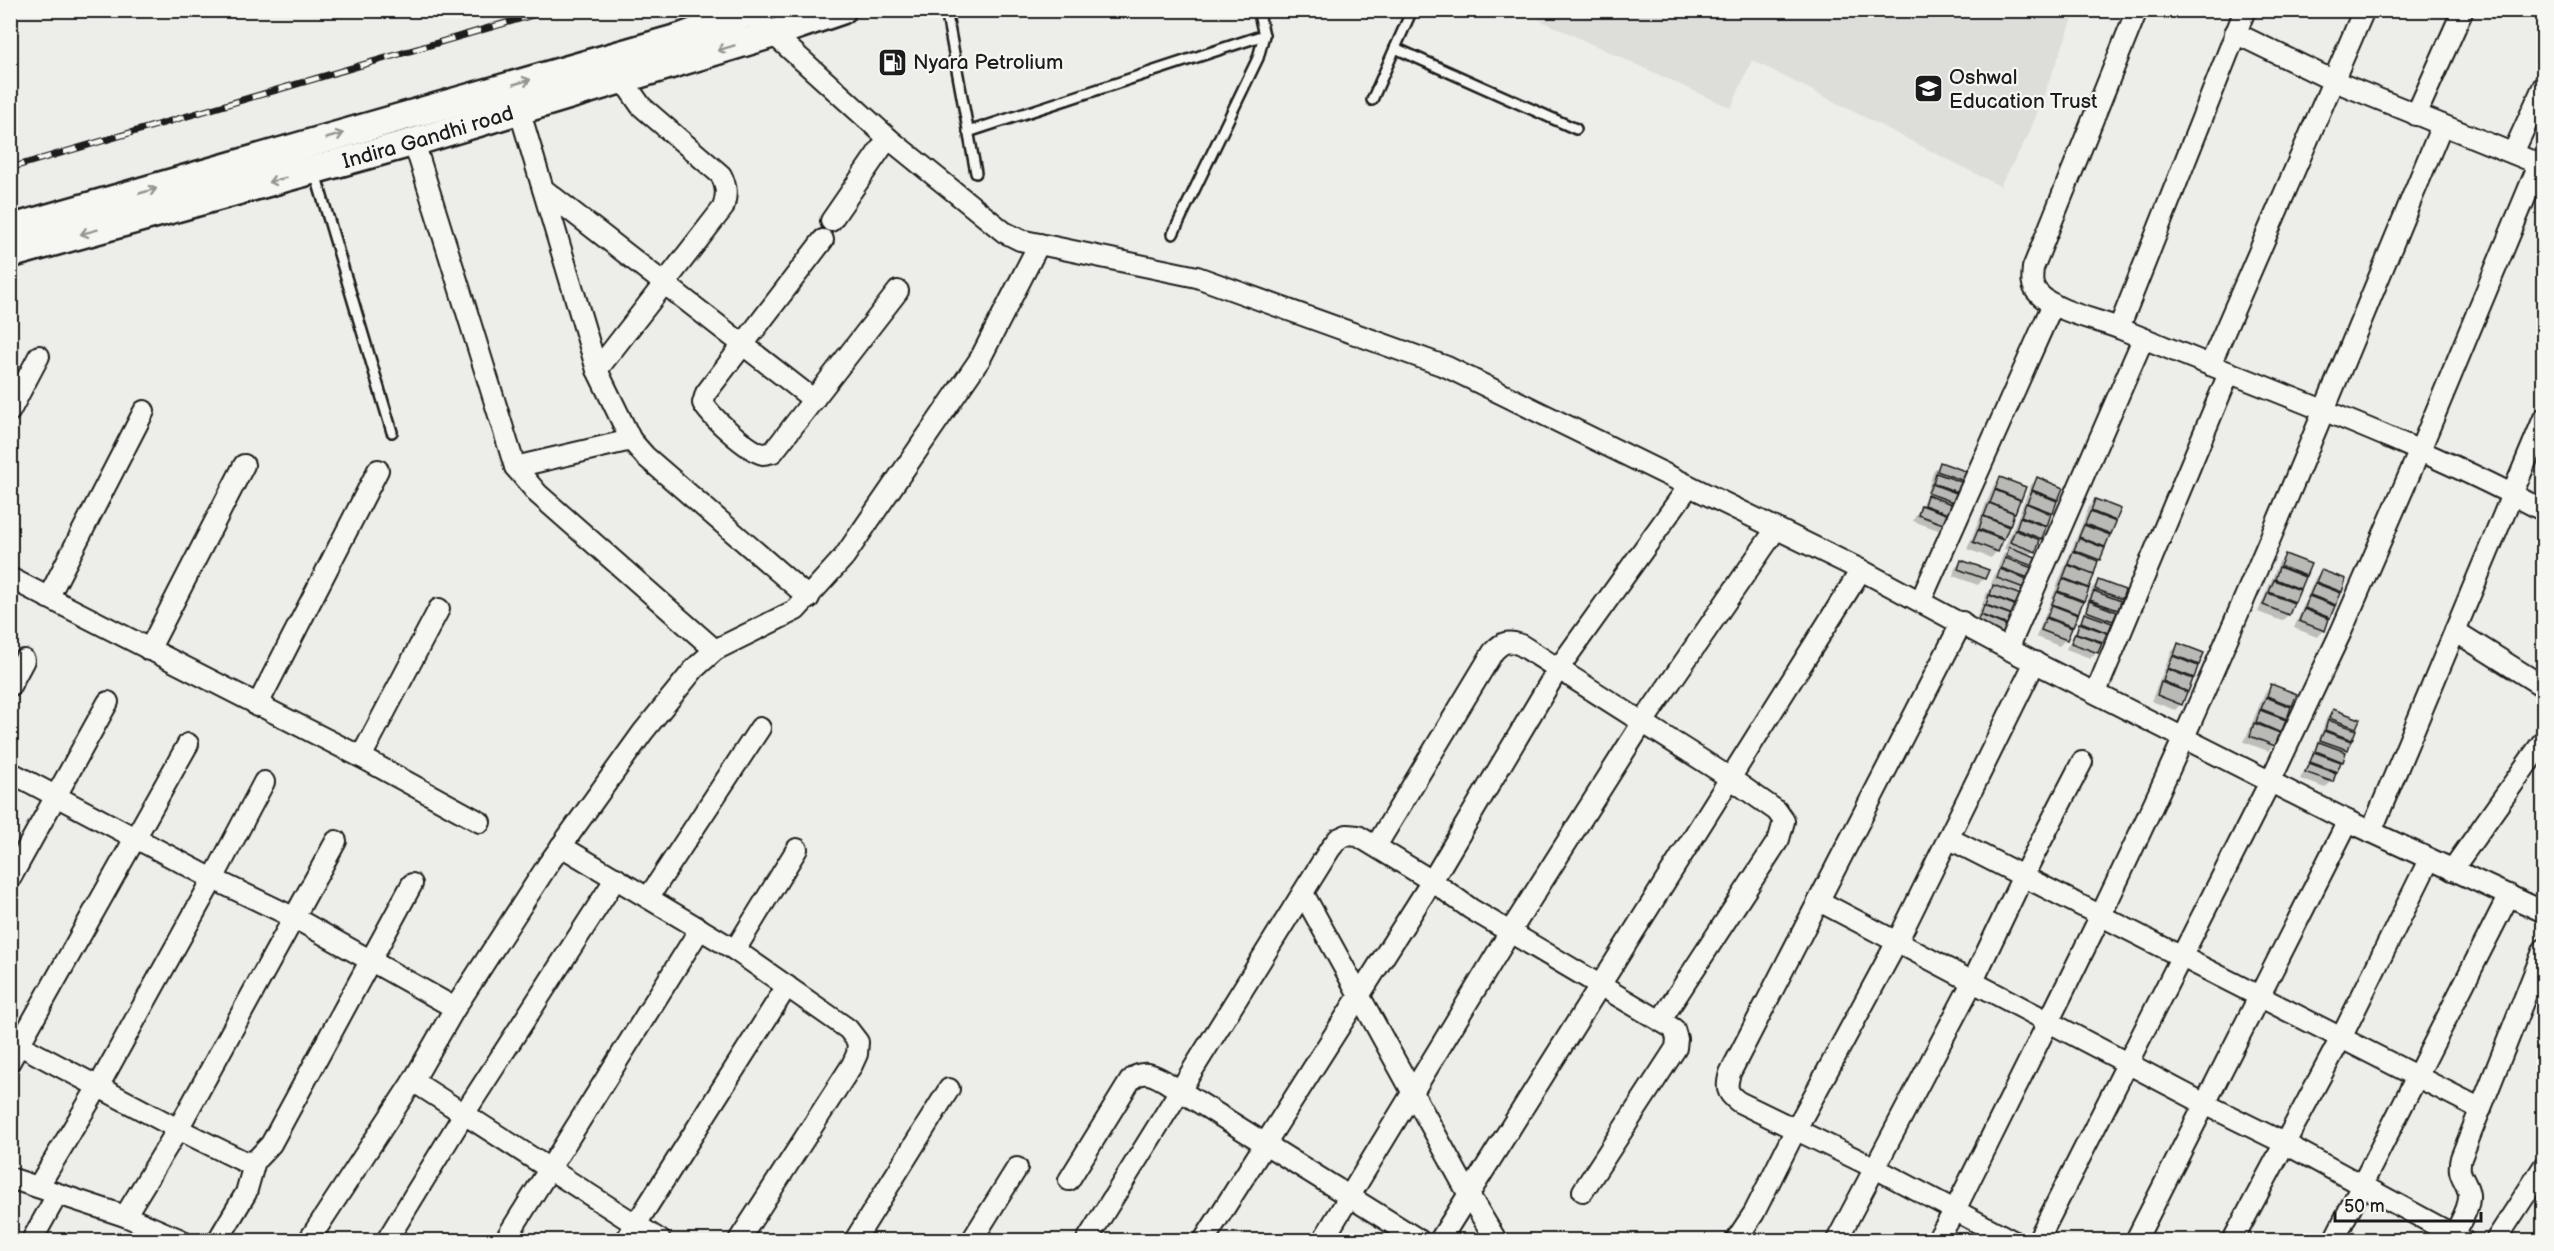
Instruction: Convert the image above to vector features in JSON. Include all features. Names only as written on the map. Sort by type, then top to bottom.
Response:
[{"type":"main road","name":"Indira Gandhi road","points":[[10,254],[414,142],[772,34],[842,10]]},
{"type":"main road","name":"Indira Gandhi road","points":[[10,229],[682,37],[753,12]]},
{"type":"street","points":[[2137,10],[2033,268],[2032,282],[2037,293],[2053,304],[2119,328],[2420,450],[2544,511]]},
{"type":"street","points":[[2119,328],[2245,10]]},
{"type":"street","points":[[2210,365],[2364,10]]},
{"type":"street","points":[[2416,115],[2463,10]]},
{"type":"street","points":[[753,12],[772,34],[888,138],[1004,232],[1020,240],[1197,278],[1447,367],[1921,600],[2008,649],[2348,822],[2544,912]]},
{"type":"street","points":[[2038,1240],[2270,783],[2341,632],[2541,165],[2334,81],[2235,33]]},
{"type":"street","points":[[597,370],[723,208],[727,197],[726,185],[721,176],[641,106],[622,79]]},
{"type":"street","points":[[2513,153],[2544,85]]},
{"type":"street","points":[[519,109],[597,370],[631,440],[645,456],[809,598]]},
{"type":"street","points":[[1937,1240],[1954,1212],[2048,1022],[2184,737],[2324,411],[2442,125]]},
{"type":"street","points":[[831,221],[888,138]]},
{"type":"street","points":[[414,142],[515,467],[538,494],[715,650]]},
{"type":"street","points":[[543,189],[814,400]]},
{"type":"street","points":[[823,240],[706,393],[703,403],[709,413],[751,447],[763,454],[773,452],[898,291]]},
{"type":"street","points":[[309,1240],[414,1081],[455,1008],[561,846],[654,717],[695,668],[715,650],[784,618],[809,598],[844,557],[980,359],[1039,244]]},
{"type":"street","points":[[1921,600],[2053,304]]},
{"type":"street","points":[[2008,649],[2143,339]]},
{"type":"street","points":[[10,411],[39,356]]},
{"type":"street","points":[[2096,692],[2229,373]]},
{"type":"street","points":[[48,598],[144,411]]},
{"type":"street","points":[[2371,832],[2544,418]]},
{"type":"street","points":[[515,467],[631,440]]},
{"type":"street","points":[[149,650],[244,465]]},
{"type":"street","points":[[257,706],[378,470]]},
{"type":"street","points":[[1204,1240],[1432,881],[1558,669],[1689,486]]},
{"type":"street","points":[[1323,1240],[1510,932],[1643,722],[1776,529]]},
{"type":"street","points":[[1440,1240],[1861,570]]},
{"type":"street","points":[[10,578],[257,706],[361,757],[480,822]]},
{"type":"street","points":[[361,757],[439,609]]},
{"type":"street","points":[[1962,622],[1730,1073],[1726,1086],[1730,1095],[1739,1102],[1875,1168],[1954,1212],[2011,1240]]},
{"type":"street","points":[[2455,631],[2544,687]]},
{"type":"street","points":[[1376,846],[1500,644],[1510,641],[1521,645],[1730,778],[1777,811],[1784,820],[1783,831],[1661,1020]]},
{"type":"street","points":[[10,686],[24,660]]},
{"type":"street","points":[[1737,1240],[1754,1213],[1796,1129],[1897,942],[2035,662]]},
{"type":"street","points":[[10,879],[108,702]]},
{"type":"street","points":[[648,898],[760,728]]},
{"type":"street","points":[[2452,870],[2544,740]]},
{"type":"street","points":[[188,744],[14,1049],[98,1087],[246,1162],[255,1161]]},
{"type":"street","points":[[1837,1240],[1973,981],[2023,876],[2082,762]]},
{"type":"street","points":[[10,772],[213,879],[293,917],[455,1008]]},
{"type":"street","points":[[38,1187],[98,1087],[264,782]]},
{"type":"street","points":[[2136,1240],[2348,822]]},
{"type":"street","points":[[1087,1240],[1303,893],[1338,839],[1347,835],[1358,836],[1376,846],[1471,909],[1674,1029],[1677,1039],[1676,1048],[1583,1191]]},
{"type":"street","points":[[1948,838],[2481,1109]]},
{"type":"street","points":[[125,1216],[178,1129],[336,841]]},
{"type":"street","points":[[561,846],[735,951],[848,1029],[858,1042],[857,1054],[739,1240]]},
{"type":"street","points":[[735,951],[797,849]]},
{"type":"street","points":[[2233,1240],[2341,1038],[2429,860]]},
{"type":"street","points":[[387,1240],[464,1114],[616,878]]},
{"type":"street","points":[[218,1240],[246,1193],[255,1161],[271,1144],[412,884]]},
{"type":"street","points":[[1303,893],[1496,1240]]},
{"type":"street","points":[[2334,1240],[2509,895]]},
{"type":"street","points":[[1819,901],[2205,1104],[2284,1143],[2458,1238],[2468,1205],[2469,1192],[2461,1178],[2459,1167],[2544,949]]},
{"type":"street","points":[[505,1240],[700,929]]},
{"type":"street","points":[[631,1233],[787,986]]},
{"type":"street","points":[[1069,1180],[1136,1074],[1146,1072],[1179,1090],[1419,1240]]},
{"type":"street","points":[[414,1081],[549,1168],[631,1233],[660,1240]]},
{"type":"street","points":[[855,1240],[949,1089]]},
{"type":"street","points":[[2496,1240],[2544,1166]]},
{"type":"street","points":[[972,1240],[1017,1168]]},
{"type":"street","points":[[10,1178],[57,1196],[125,1216],[158,1236],[181,1240]]},
{"type":"street","points":[[32,1240],[57,1196]]},
{"type":"lane","points":[[946,10],[975,173]]},
{"type":"lane","points":[[1173,234],[1258,58],[1264,35],[1258,10]]},
{"type":"lane","points":[[1372,100],[1412,10]]},
{"type":"lane","points":[[968,132],[1264,35]]},
{"type":"lane","points":[[1395,48],[1576,129]]},
{"type":"lane","points":[[315,170],[392,432]]},
{"type":"shaded area","name":"Oshwal Education Trust","points":[[1520,11],[2076,11],[2029,134],[2000,186],[1752,60],[1731,108]]},
{"type":"building","points":[[1940,462],[1968,472],[1964,481],[1937,471]]},
{"type":"building","points":[[1936,473],[1964,483],[1960,493],[1933,483]]},
{"type":"building","points":[[2000,477],[2026,487],[2021,500],[1995,489]]},
{"type":"building","points":[[2037,477],[2063,488],[2058,500],[2032,490]]},
{"type":"building","points":[[1932,484],[1959,494],[1956,503],[1928,493]]},
{"type":"building","points":[[1995,490],[2020,500],[2015,513],[1990,503]]},
{"type":"building","points":[[2032,491],[2057,501],[2053,513],[2027,503]]},
{"type":"building","points":[[1927,495],[1954,505],[1951,515],[1924,505]]},
{"type":"building","points":[[2095,499],[2121,509],[2116,521],[2091,511]]},
{"type":"building","points":[[1989,503],[2014,513],[2010,526],[1984,516]]},
{"type":"building","points":[[2026,503],[2051,514],[2047,526],[2021,516]]},
{"type":"building","points":[[1921,505],[1949,515],[1946,525],[1918,515]]},
{"type":"building","points":[[2090,512],[2116,522],[2111,534],[2085,524]]},
{"type":"building","points":[[1983,516],[2009,527],[2004,539],[1979,529]]},
{"type":"building","points":[[2020,517],[2046,527],[2042,539],[2016,529]]},
{"type":"building","points":[[2084,525],[2110,535],[2105,547],[2079,537]]},
{"type":"building","points":[[1978,530],[2003,540],[1998,552],[1973,542]]},
{"type":"building","points":[[2015,530],[2040,540],[2036,552],[2010,542]]},
{"type":"building","points":[[2079,538],[2105,548],[2100,560],[2074,550]]},
{"type":"building","points":[[2009,547],[2036,557],[2033,566],[2006,556]]},
{"type":"building","points":[[2073,551],[2098,561],[2094,574],[2068,564]]},
{"type":"building","points":[[2285,554],[2311,564],[2306,576],[2280,566]]},
{"type":"building","points":[[2005,558],[2032,568],[2029,578],[2001,568]]},
{"type":"building","points":[[1961,560],[1989,570],[1985,579],[1958,569]]},
{"type":"building","points":[[2068,565],[2094,575],[2089,588],[2063,578]]},
{"type":"building","points":[[2279,567],[2305,577],[2300,589],[2275,579]]},
{"type":"building","points":[[2000,569],[2027,579],[2024,588],[1997,578]]},
{"type":"building","points":[[2321,570],[2346,579],[2342,592],[2316,582]]},
{"type":"building","points":[[2063,579],[2089,589],[2084,601],[2058,591]]},
{"type":"building","points":[[2098,580],[2125,590],[2122,599],[2095,589]]},
{"type":"building","points":[[2274,580],[2300,590],[2295,602],[2269,592]]},
{"type":"building","points":[[2315,583],[2341,593],[2336,605],[2310,595]]},
{"type":"building","points":[[1993,585],[2021,595],[2017,605],[1990,595]]},
{"type":"building","points":[[2094,591],[2121,601],[2118,610],[2090,600]]},
{"type":"building","points":[[2057,592],[2083,602],[2078,614],[2052,604]]},
{"type":"building","points":[[2268,593],[2294,603],[2289,615],[2263,605]]},
{"type":"building","points":[[1989,595],[2017,606],[2013,615],[1986,605]]},
{"type":"building","points":[[2309,596],[2335,606],[2330,618],[2305,608]]},
{"type":"building","points":[[2089,601],[2117,612],[2113,621],[2086,611]]},
{"type":"building","points":[[1984,605],[2012,615],[2008,625],[1981,615]]},
{"type":"building","points":[[2052,605],[2078,615],[2073,627],[2047,617]]},
{"type":"building","points":[[2304,609],[2329,619],[2325,631],[2299,621]]},
{"type":"building","points":[[2084,613],[2112,623],[2108,633],[2081,622]]},
{"type":"building","points":[[1980,615],[2007,626],[2003,636],[1975,626]]},
{"type":"building","points":[[2046,618],[2072,628],[2067,640],[2041,630]]},
{"type":"building","points":[[2079,623],[2107,633],[2103,642],[2076,633]]},
{"type":"building","points":[[2075,633],[2102,643],[2098,653],[2071,643]]},
{"type":"building","points":[[2178,643],[2204,653],[2199,665],[2174,655]]},
{"type":"building","points":[[2173,656],[2198,666],[2194,678],[2168,668]]},
{"type":"building","points":[[2167,669],[2193,679],[2188,692],[2163,681]]},
{"type":"building","points":[[2161,682],[2187,692],[2182,705],[2157,695]]},
{"type":"building","points":[[2271,684],[2297,694],[2292,706],[2267,696]]},
{"type":"building","points":[[2266,697],[2291,707],[2287,719],[2261,709]]},
{"type":"building","points":[[2333,709],[2360,719],[2356,728],[2329,718]]},
{"type":"building","points":[[2260,710],[2286,720],[2281,733],[2256,722]]},
{"type":"building","points":[[2328,720],[2356,730],[2352,740],[2325,730]]},
{"type":"building","points":[[2254,723],[2280,733],[2275,746],[2250,736]]},
{"type":"building","points":[[2324,731],[2351,741],[2348,750],[2320,740]]},
{"type":"building","points":[[2319,742],[2346,752],[2343,762],[2316,751]]},
{"type":"building","points":[[2314,752],[2341,762],[2337,772],[2310,762]]},
{"type":"building","points":[[2309,763],[2336,773],[2333,782],[2305,772]]},
{"type":"railway","points":[[10,168],[550,10]]},
{"type":"place","name":"Nyara Petrolium","points":[[892,62]]},
{"type":"place","name":"Oshwal Education Trust","points":[[1928,89]]}]
